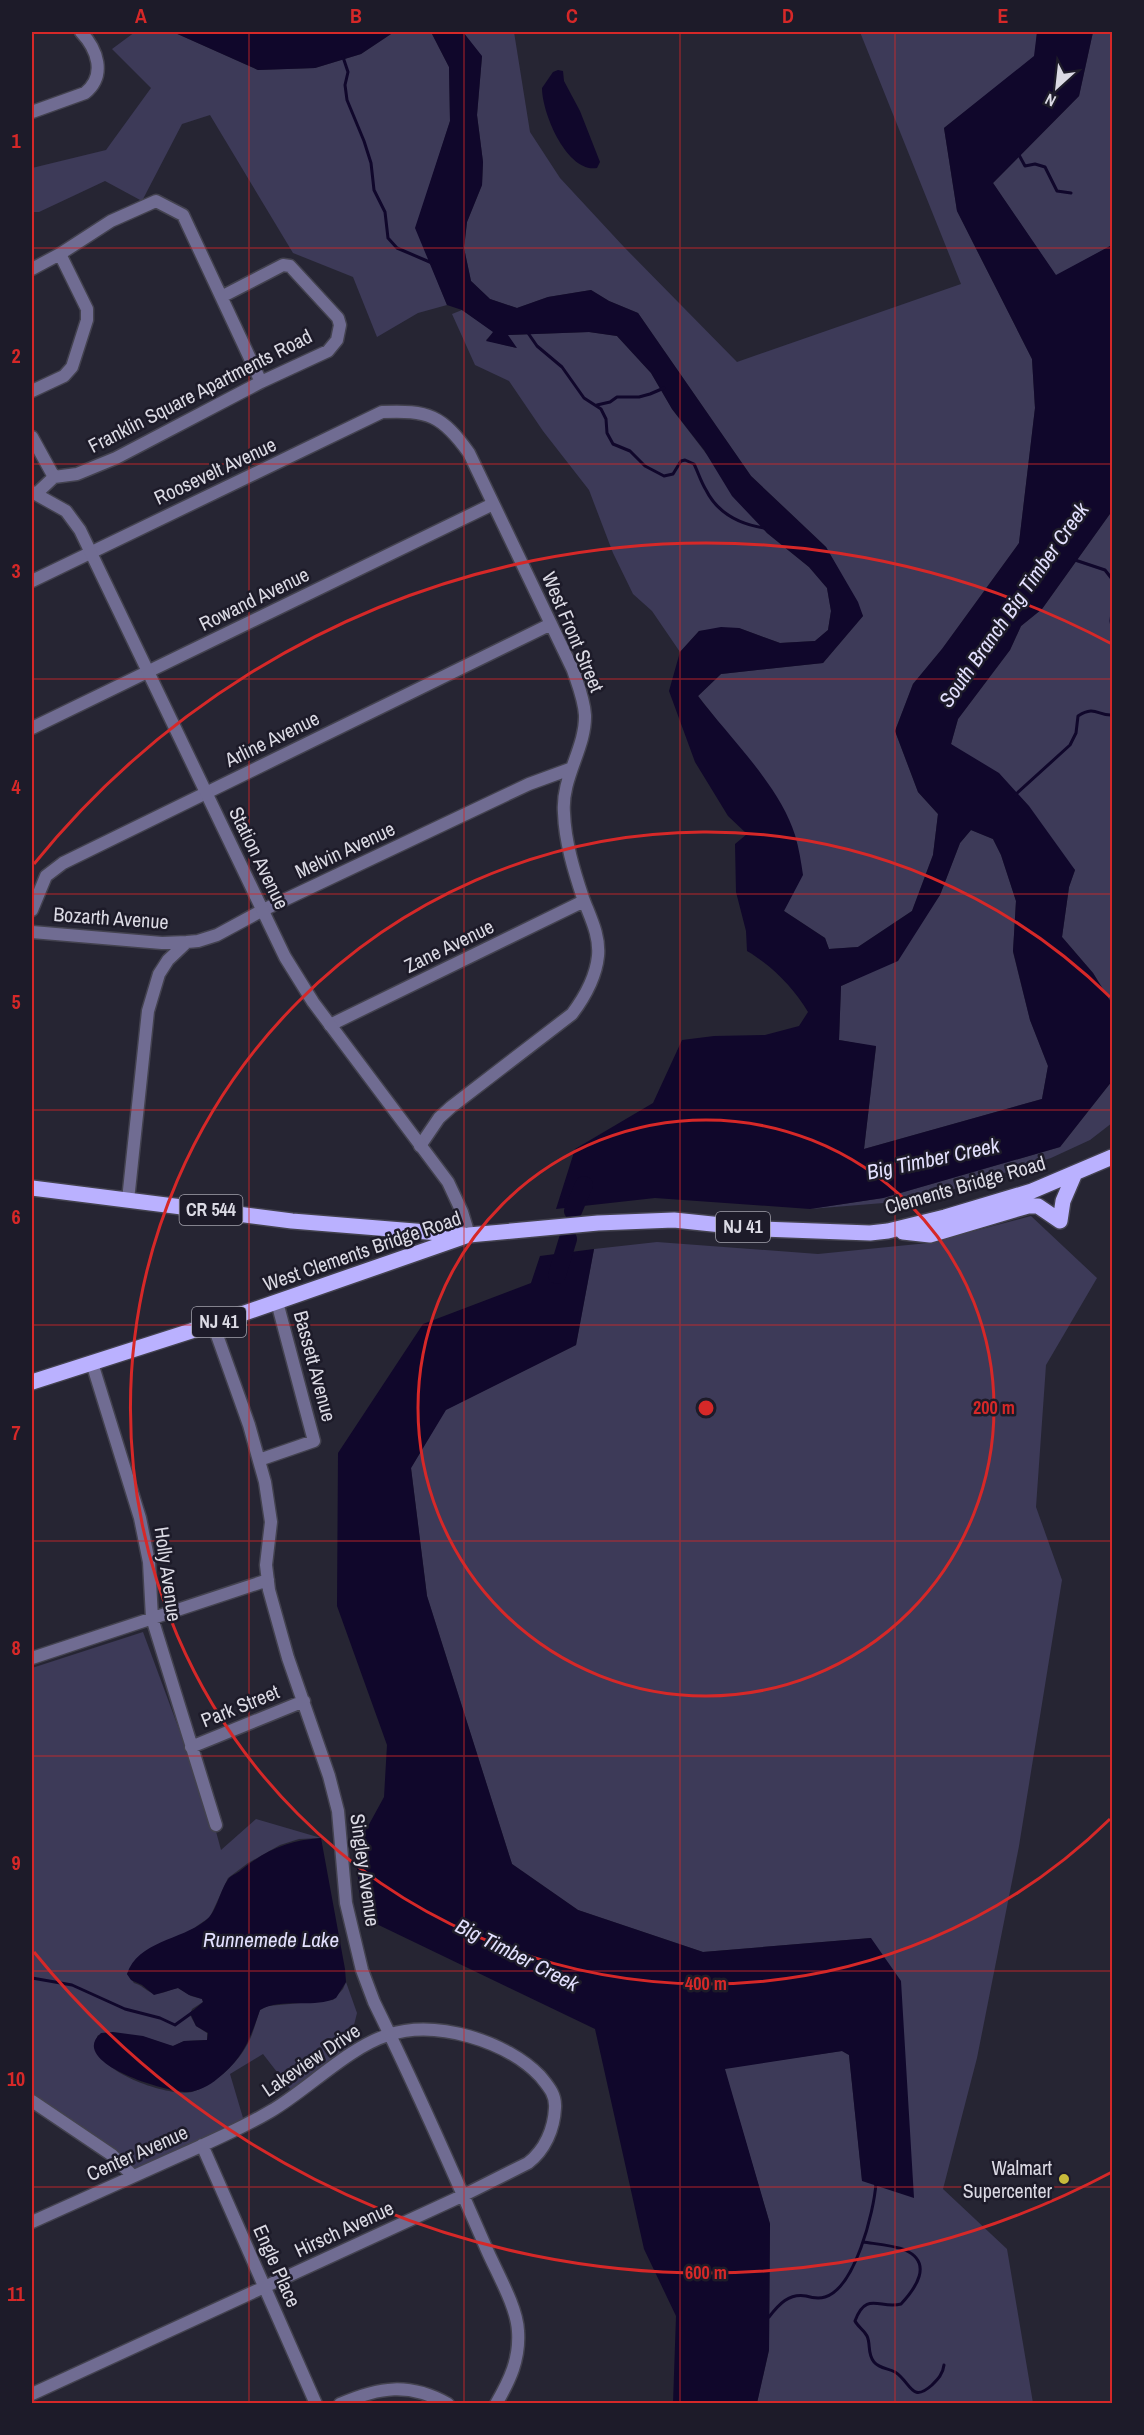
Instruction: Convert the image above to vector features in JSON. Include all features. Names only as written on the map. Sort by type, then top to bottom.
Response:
[{"type":"main road","name":"Clements Bridge Road","points":[[537,1230],[598,1222],[674,1220],[760,1229],[870,1233],[888,1231],[1032,1191],[1113,1157]]},
{"type":"main road","points":[[888,1231],[930,1235],[1028,1206],[1038,1206],[1060,1221],[1063,1201],[1075,1173]]},
{"type":"main road","name":"CR 544","points":[[32,1188],[292,1221],[469,1235]]},
{"type":"main road","points":[[390,1229],[408,1241],[410,1251],[406,1257]]},
{"type":"main road","name":"West Clements Bridge Road","points":[[32,1382],[213,1324],[469,1235],[537,1230]]},
{"type":"street","points":[[32,112],[85,93],[91,88],[97,70],[96,53],[81,32]]},
{"type":"street","points":[[34,268],[111,221],[156,201],[183,215],[223,296],[261,382]]},
{"type":"street","points":[[32,391],[64,376],[72,367],[87,320],[87,309],[60,254]]},
{"type":"street","name":"Franklin Square Apartments Road","points":[[54,477],[77,474],[116,458],[261,382],[328,351],[337,340],[340,325],[338,318],[300,274],[290,266],[283,265],[223,296]]},
{"type":"street","name":"Roosevelt Avenue","points":[[32,581],[90,551],[290,458],[365,419],[382,412],[417,412]]},
{"type":"street","name":"West Front Street","points":[[417,412],[444,423],[454,431],[469,453],[551,624],[582,695],[585,715],[583,733],[570,769],[563,812],[573,866],[597,939],[598,955],[580,1004],[572,1014],[451,1107],[439,1118],[420,1146]]},
{"type":"street","points":[[32,437],[54,477],[34,493]]},
{"type":"street","name":"Station Avenue","points":[[34,493],[66,511],[80,530],[285,957],[313,1002],[448,1182],[462,1212],[469,1235]]},
{"type":"street","name":"Rowand Avenue","points":[[32,728],[494,504]]},
{"type":"street","name":"Arline Avenue","points":[[32,910],[46,876],[53,870],[206,792],[551,624]]},
{"type":"street","name":"Melvin Avenue","points":[[187,942],[217,935],[263,910],[529,784],[570,769]]},
{"type":"street","name":"Zane Avenue","points":[[330,1025],[584,902]]},
{"type":"street","name":"Bozarth Avenue","points":[[32,932],[162,943],[187,942]]},
{"type":"street","points":[[128,1200],[152,991],[168,960],[187,942]]},
{"type":"street","name":"Bassett Avenue","points":[[260,1460],[314,1441],[277,1302]]},
{"type":"street","name":"Singley Avenue","points":[[213,1324],[260,1460],[271,1522],[267,1544],[268,1580],[288,1658],[304,1701],[338,1811],[346,1903],[362,1970],[374,2002],[464,2195],[512,2308],[518,2329],[517,2355],[513,2374],[496,2403]]},
{"type":"street","name":"Holly Avenue","points":[[92,1363],[140,1518],[150,1562],[152,1618],[216,1825]]},
{"type":"street","points":[[32,1658],[268,1580]]},
{"type":"street","name":"Park Street","points":[[191,1747],[304,1701]]},
{"type":"street","name":"Lakeview Drive","points":[[258,2118],[272,2111],[368,2043],[390,2034],[414,2031],[438,2032],[474,2037],[492,2044]]},
{"type":"street","name":"Hirsch Avenue","points":[[32,2394],[464,2195],[537,2156],[551,2133],[555,2107],[554,2096],[550,2088],[520,2059],[492,2044]]},
{"type":"street","points":[[32,2101],[105,2150],[134,2176]]},
{"type":"street","name":"Center Avenue","points":[[32,2222],[258,2118]]},
{"type":"street","name":"Engle Place","points":[[202,2145],[316,2403]]},
{"type":"street","points":[[340,2403],[386,2388],[404,2388],[433,2395],[448,2403]]},
{"type":"shaded area","points":[[135,32],[173,32],[258,70],[315,68],[361,54],[394,32],[431,32],[449,67],[450,121],[416,228],[447,305],[418,313],[377,337],[353,277],[293,253],[210,115],[182,124],[142,201],[105,181],[39,212],[32,212],[32,168],[106,150],[151,88],[112,49]]},
{"type":"shaded area","points":[[463,32],[514,32],[530,132],[560,178],[737,362],[961,284],[860,32],[1037,32],[1035,56],[944,128],[957,211],[1032,359],[1035,408],[1019,543],[942,649],[913,684],[895,731],[918,792],[938,814],[933,855],[912,911],[858,947],[829,949],[825,938],[784,911],[759,774],[698,696],[721,674],[823,663],[863,616],[826,547],[751,476],[638,313],[609,301],[591,290],[548,297],[517,308],[490,299],[471,281],[464,248],[467,222],[482,185],[483,162],[477,115],[482,57]]},
{"type":"shaded area","points":[[1093,32],[1112,32],[1112,245],[1056,276],[993,183],[1079,96]]},
{"type":"shaded area","points":[[462,310],[494,332],[486,340],[516,348],[507,335],[589,332],[617,336],[651,373],[672,409],[767,533],[809,567],[827,588],[831,611],[828,630],[815,641],[780,643],[739,628],[699,631],[680,652],[652,611],[633,594],[613,553],[589,490],[543,431],[509,381],[475,365],[452,314]]},
{"type":"shaded area","points":[[1112,511],[1112,1003],[1093,973],[1062,937],[1069,887],[1075,870],[951,744],[958,719],[1010,650],[1021,626],[1042,609]]},
{"type":"shaded area","points":[[971,830],[993,839],[1001,855],[1016,901],[1013,952],[1030,1020],[1048,1066],[1042,1099],[864,1149],[876,1047],[839,1040],[841,986],[860,977],[940,895],[960,843]]},
{"type":"shaded area","points":[[1112,1081],[1112,1123],[1090,1140],[1051,1158],[920,1200],[810,1209],[883,1198],[1060,1147]]},
{"type":"shaded area","points":[[1031,1216],[1097,1278],[1046,1365],[1036,1507],[1062,1580],[1019,1846],[977,2058],[943,2189],[1007,2249],[1033,2403],[757,2403],[769,2350],[770,2224],[724,2068],[842,2051],[849,2055],[862,2180],[871,1938],[703,1952],[578,1910],[512,1864],[427,1596],[411,1468],[445,1410],[576,1345],[594,1249],[657,1242],[818,1254],[928,1243]]},
{"type":"shaded area","points":[[143,1632],[214,1824],[221,1850],[256,1819],[321,1838],[299,1839],[280,1845],[248,1863],[228,1878],[210,1917],[127,1974],[134,1983],[155,1994],[178,1988],[191,1996],[202,1999],[203,2002],[192,2009],[190,2015],[196,2026],[207,2033],[207,2040],[184,2041],[173,2046],[98,2035],[96,2047],[102,2059],[114,2069],[147,2085],[180,2093],[192,2092],[208,2085],[237,2060],[249,2041],[260,2010],[268,2006],[333,2000],[346,1982],[357,2013],[348,2049],[291,2090],[263,2054],[230,2074],[246,2128],[134,2177],[32,2102],[32,1668]]},
{"type":"water","points":[[173,32],[394,32],[361,54],[315,68],[258,70]]},
{"type":"water","name":"South Branch Big Timber Creek","points":[[431,32],[463,32],[482,56],[477,115],[483,162],[482,185],[467,222],[464,248],[471,281],[490,299],[517,308],[548,297],[591,290],[609,301],[638,313],[751,476],[826,547],[858,602],[863,616],[823,663],[721,674],[698,696],[766,780],[788,817],[800,855],[803,875],[784,911],[825,938],[829,949],[858,947],[912,911],[933,855],[938,814],[918,792],[895,731],[913,684],[942,649],[1019,543],[1035,408],[1032,359],[957,211],[944,128],[1034,56],[1037,32],[1093,32],[1079,96],[993,183],[1056,275],[1112,245],[1112,511],[1042,609],[1021,626],[1010,650],[958,719],[951,744],[999,773],[1029,806],[1075,870],[1069,887],[1062,937],[1093,973],[1112,1004],[1112,1081],[1060,1147],[883,1198],[810,1209],[655,1198],[556,1209],[575,1149],[653,1103],[682,1040],[714,1036],[765,1035],[799,1026],[808,1012],[781,978],[747,951],[746,931],[736,892],[735,844],[747,834],[728,816],[695,762],[669,691],[680,652],[699,631],[721,627],[739,628],[780,643],[815,641],[828,630],[831,611],[827,588],[809,567],[767,533],[732,496],[704,450],[672,409],[651,373],[617,336],[589,332],[508,335],[517,348],[486,341],[493,332],[462,310],[447,305],[415,228],[450,121],[449,67]],"holes":[[[971,830],[993,839],[1001,855],[1016,901],[1013,951],[1030,1020],[1048,1066],[1042,1099],[864,1149],[876,1046],[839,1040],[841,986],[898,961],[940,895],[960,843]]]},
{"type":"water","points":[[563,71],[564,81],[580,111],[600,162],[597,168],[586,167],[576,161],[566,151],[551,126],[542,88],[553,72]]},
{"type":"water","points":[[594,1249],[576,1345],[446,1410],[411,1468],[427,1596],[512,1864],[578,1910],[703,1952],[871,1938],[901,1981],[914,2198],[862,2181],[849,2055],[842,2051],[725,2069],[770,2224],[769,2350],[757,2403],[673,2403],[676,2316],[644,2249],[595,2029],[362,1917],[355,1850],[384,1797],[387,1745],[337,1606],[338,1453],[423,1324],[531,1283],[540,1256]]},
{"type":"water","name":"Runnemede Lake","points":[[321,1838],[345,1969],[346,1982],[336,1998],[318,2003],[278,2004],[260,2010],[249,2039],[233,2064],[214,2081],[195,2091],[177,2091],[143,2082],[108,2065],[97,2055],[94,2044],[101,2033],[113,2032],[143,2036],[173,2046],[184,2041],[207,2040],[208,2033],[196,2026],[190,2013],[203,2002],[202,1999],[178,1988],[154,1995],[142,1985],[131,1980],[127,1974],[133,1963],[140,1954],[150,1948],[205,1921],[215,1908],[228,1879],[250,1863],[278,1847]]},
{"type":"waterway","points":[[343,57],[348,72],[345,85],[347,100],[371,163],[374,190],[385,212],[388,238],[397,248],[432,263]]},
{"type":"waterway","points":[[1019,155],[1025,166],[1035,164],[1045,167],[1057,191],[1071,193]]},
{"type":"waterway","points":[[528,333],[537,346],[562,367],[584,398],[601,409],[606,419],[607,433],[613,444],[630,451],[645,466],[664,476],[673,474],[681,461],[685,460],[694,464],[711,498],[723,512],[738,521],[764,528]]},
{"type":"waterway","points":[[597,405],[610,402],[617,397],[639,397],[664,388]]},
{"type":"waterway","points":[[1075,560],[1105,570],[1112,579]]},
{"type":"waterway","points":[[1112,612],[1112,627]]},
{"type":"waterway","points":[[1015,795],[1070,745],[1076,733],[1078,716],[1089,711],[1112,715]]},
{"type":"waterway","name":"Big Timber Creek","points":[[573,1211],[584,1185]]},
{"type":"waterway","name":"Big Timber Creek","points":[[557,1275],[568,1239]]},
{"type":"waterway","points":[[32,1978],[72,1985],[125,2009],[160,2018],[175,2025],[193,2012]]},
{"type":"waterway","points":[[769,2317],[781,2304],[794,2296],[825,2297],[836,2291],[854,2265],[861,2248],[876,2183]]},
{"type":"waterway","points":[[863,2242],[905,2250],[914,2255],[919,2262],[920,2269],[916,2284],[901,2304],[869,2304],[859,2312],[855,2321],[867,2336],[872,2359],[879,2366],[895,2372],[915,2392],[925,2390],[932,2385],[941,2374],[944,2365]]},
{"type":"place","name":"Walmart Supercenter","points":[[1064,2179]]}]
